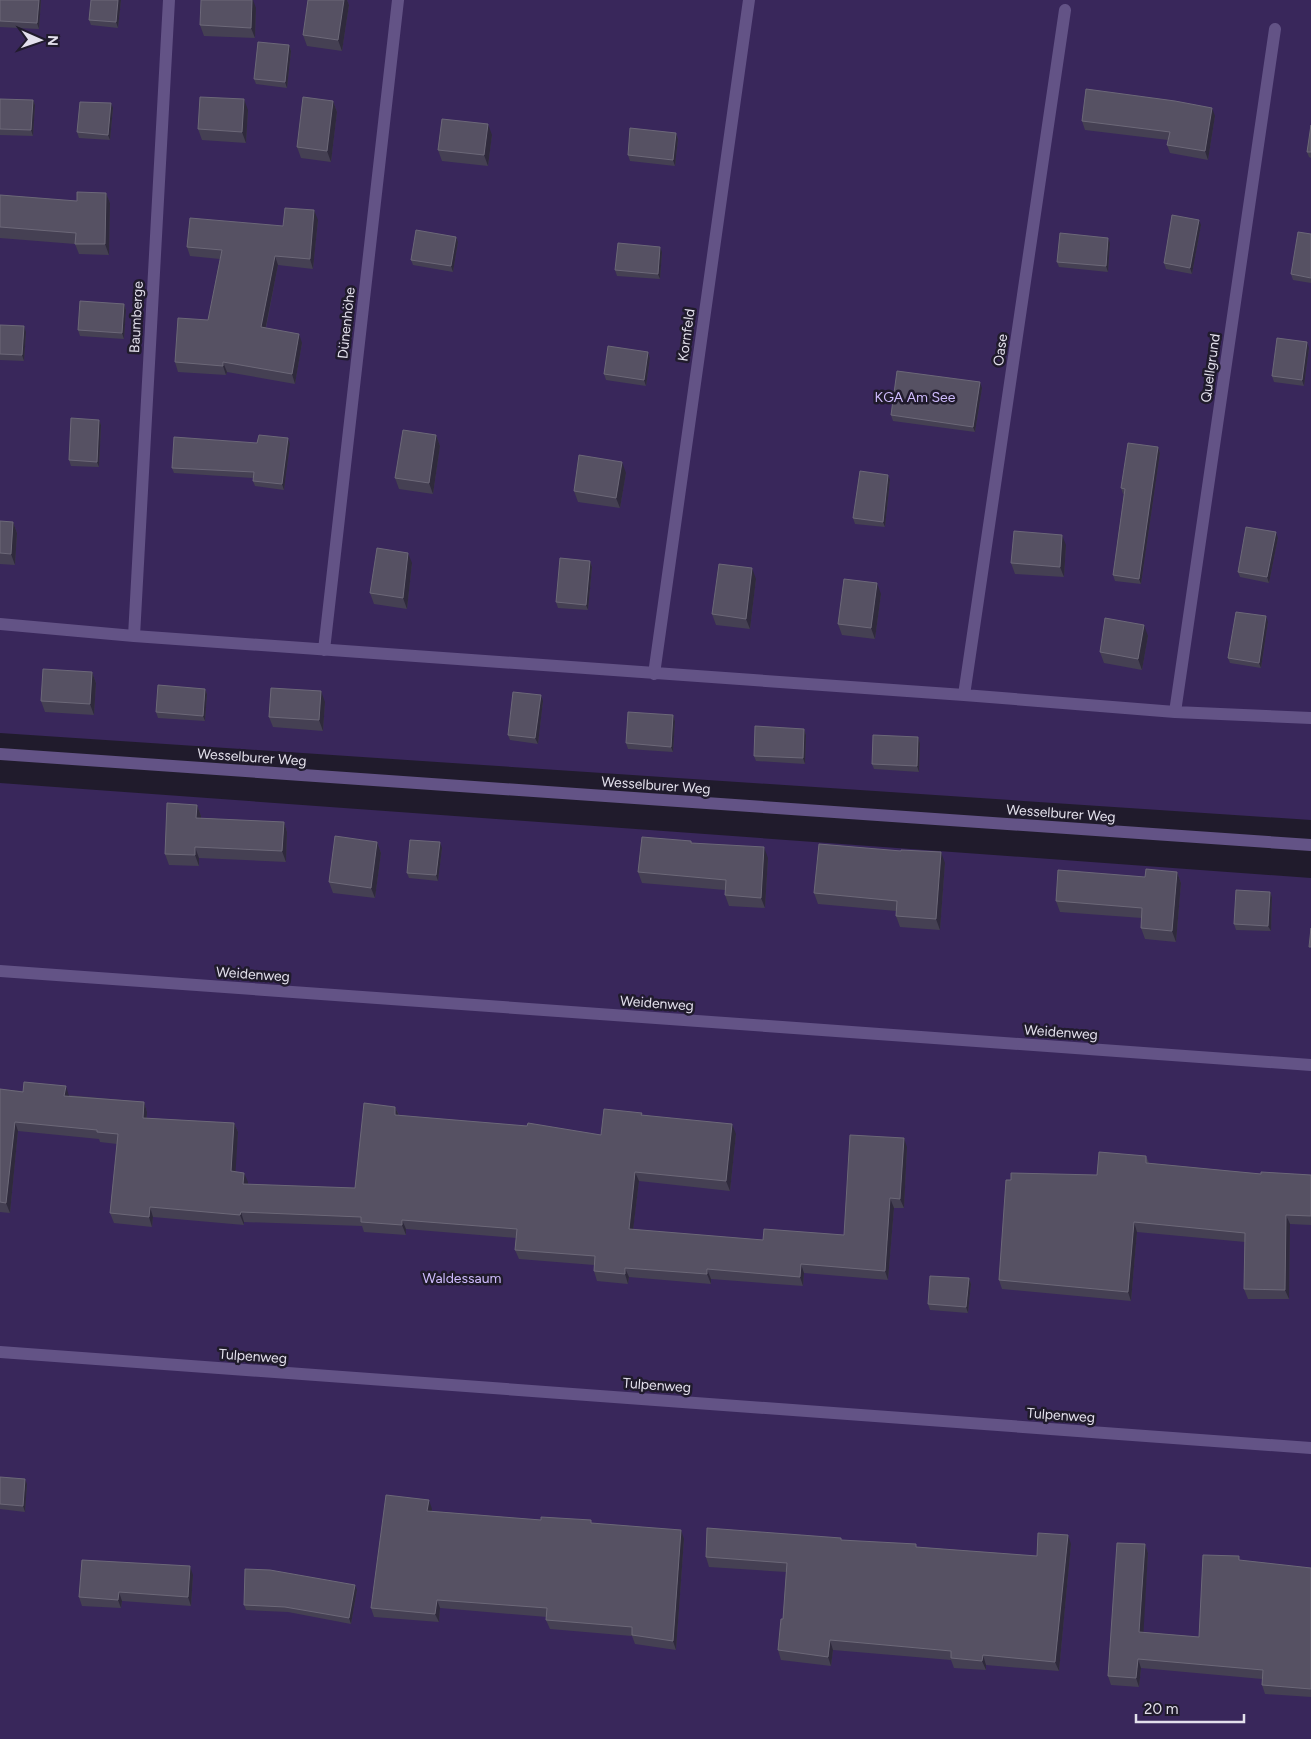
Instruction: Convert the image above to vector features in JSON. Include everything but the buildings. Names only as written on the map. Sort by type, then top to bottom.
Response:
[{"type":"street","name":"Baumberge","points":[[134,636],[169,0]]},
{"type":"street","name":"Dünenhöhe","points":[[324,650],[398,0]]},
{"type":"street","name":"Kornfeld","points":[[654,674],[749,0]]},
{"type":"street","name":"Oase","points":[[964,695],[1065,10]]},
{"type":"street","name":"Quellgrund","points":[[1175,712],[1275,29]]},
{"type":"street","points":[[0,624],[134,636],[964,695],[1175,712],[1311,718]]},
{"type":"street","name":"Wesselburer Weg","points":[[0,754],[1311,845]]},
{"type":"street","name":"Weidenweg","points":[[0,971],[1311,1065]]},
{"type":"street","name":"Tulpenweg","points":[[0,1352],[1311,1448]]},
{"type":"green space","name":"KGA Am See","points":[[0,0],[1311,0],[1311,820],[0,733]]},
{"type":"green space","name":"Waldessaum","points":[[0,783],[1311,878],[1311,1739],[0,1739]]}]
